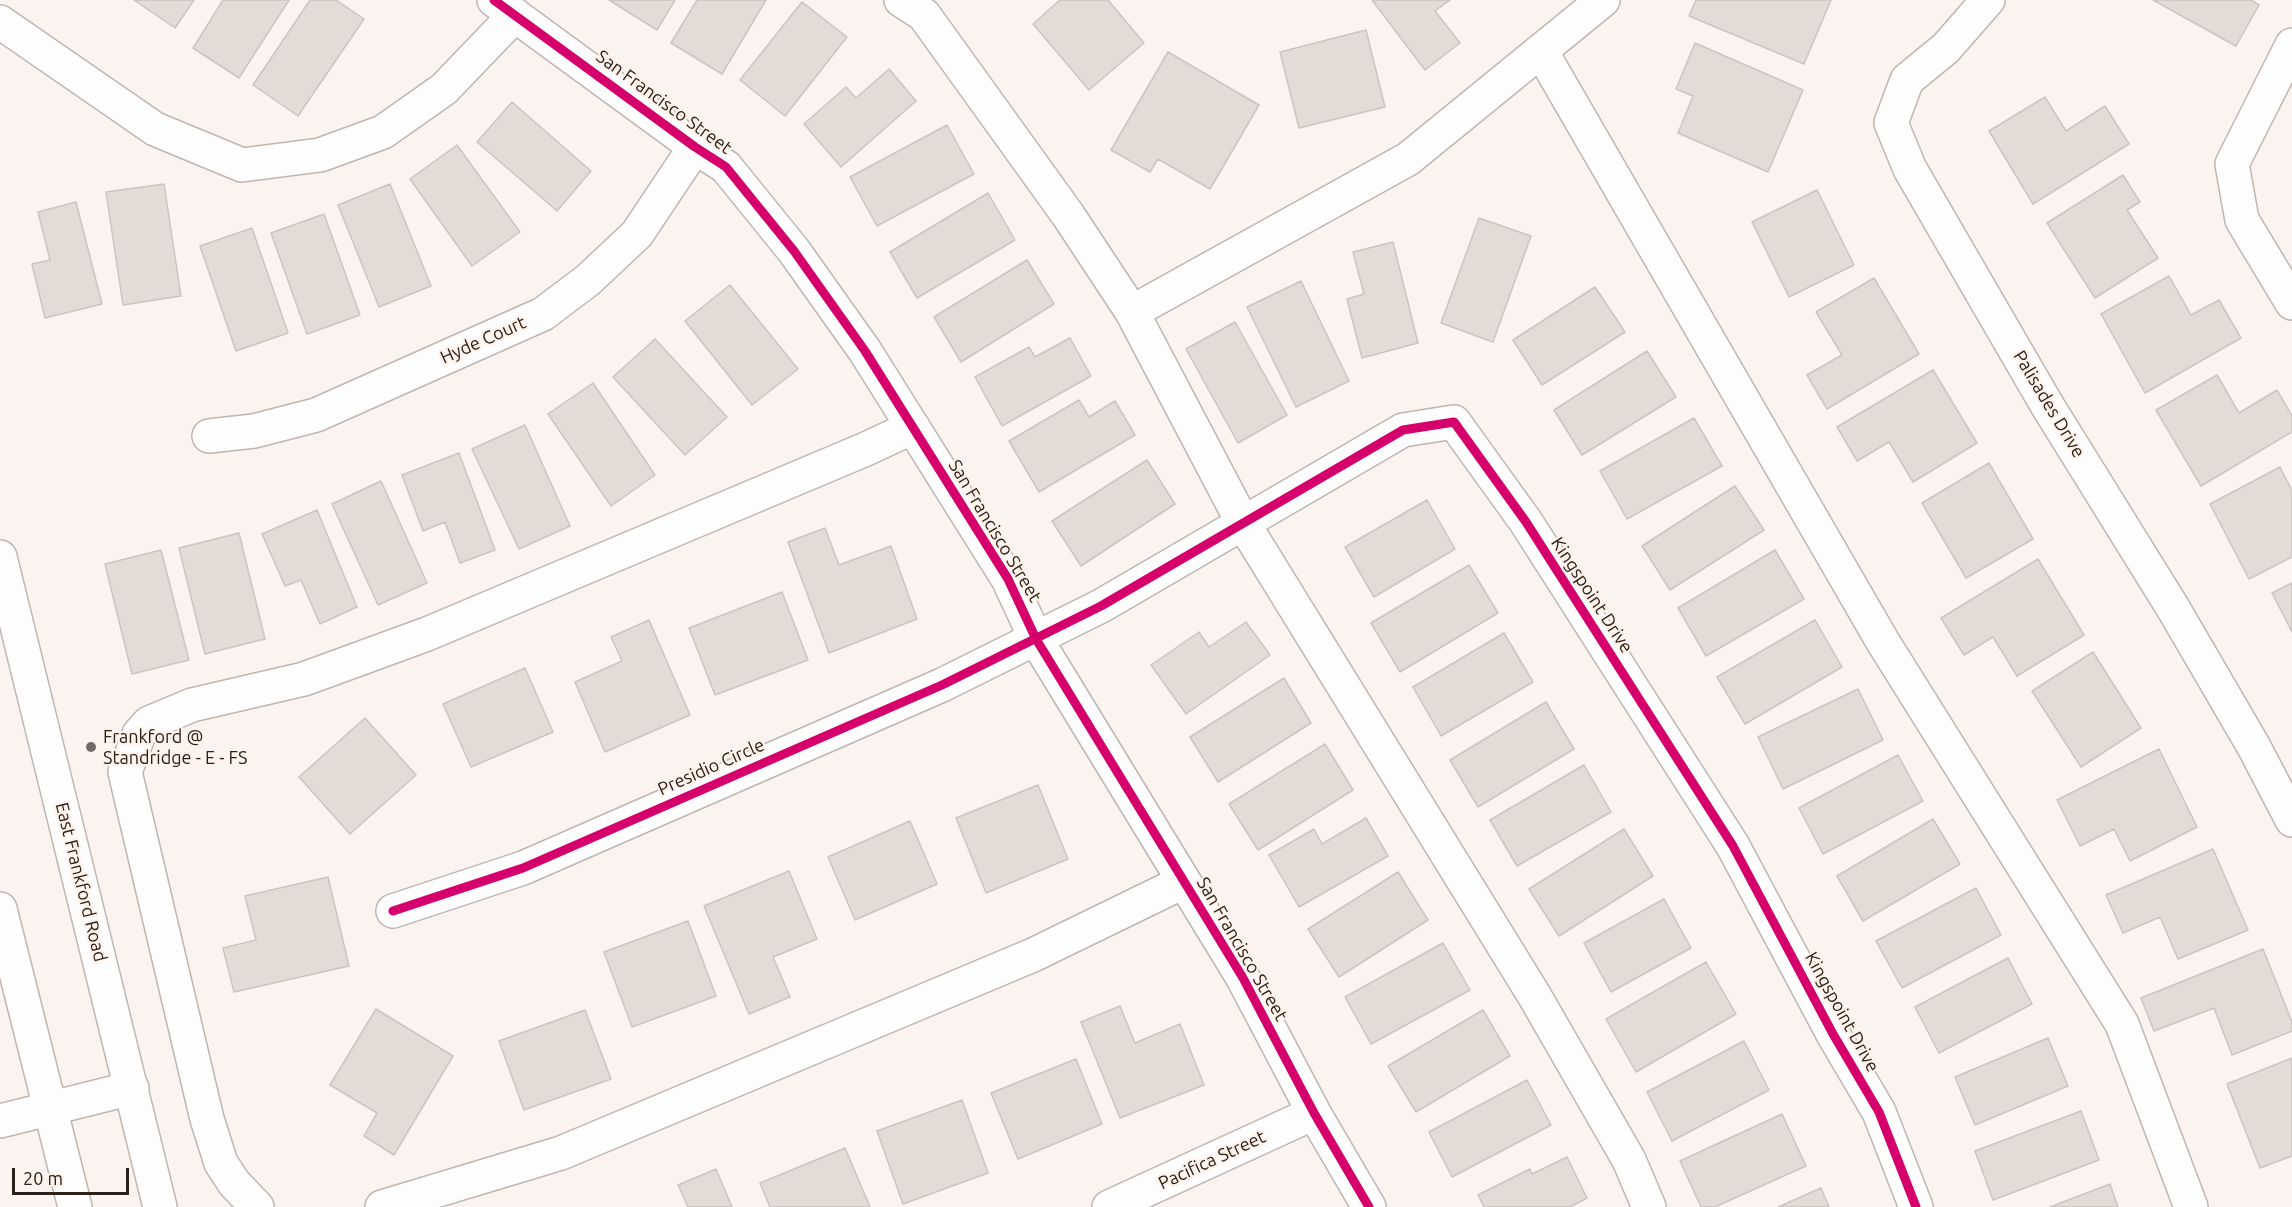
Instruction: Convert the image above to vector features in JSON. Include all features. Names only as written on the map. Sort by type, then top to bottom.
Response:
[{"type":"street","points":[[901,0],[924,15],[1068,215],[1132,312],[1244,523],[1534,995],[1629,1160],[1649,1207]]},
{"type":"street","points":[[1132,312],[1408,159],[1603,0]]},
{"type":"street","name":"Palisades Drive","points":[[1988,0],[1946,48],[1907,80],[1892,123],[1916,179],[2047,405],[2173,608],[2254,747],[2292,820]]},
{"type":"street","points":[[0,22],[155,129],[243,165],[320,155],[383,132],[444,89],[505,8]]},
{"type":"street","name":"San Francisco Street","points":[[505,8],[695,147],[726,167],[794,251],[865,351],[1008,579],[1036,639],[1243,978],[1314,1113],[1370,1207]]},
{"type":"street","points":[[2292,45],[2232,164],[2242,220],[2292,303]]},
{"type":"street","points":[[1541,51],[1883,642],[2121,1024],[2191,1207]]},
{"type":"street","name":"Hyde Court","points":[[208,436],[254,431],[316,415],[543,314],[588,280],[637,234],[695,147]]},
{"type":"street","name":"Kingspoint Drive","points":[[1036,639],[1101,606],[1403,430],[1454,422],[1526,522],[1733,846],[1833,1034],[1879,1112],[1916,1207]]},
{"type":"street","points":[[257,1207],[234,1183],[221,1163],[207,1119],[128,791],[125,772],[139,734],[149,723],[192,705],[304,679],[427,634],[866,449],[912,427]]},
{"type":"street","name":"East Frankford Road","points":[[0,557],[160,1207]]},
{"type":"street","name":"Presidio Circle","points":[[393,911],[523,868],[942,685],[1036,639]]},
{"type":"street","points":[[382,1207],[561,1152],[1033,955],[1183,882]]},
{"type":"street","points":[[0,909],[9,981],[51,1108],[75,1207]]},
{"type":"street","points":[[0,1121],[132,1088]]},
{"type":"street","name":"Pacifica Street","points":[[1109,1207],[1314,1113]]},
{"type":"building","points":[[134,0],[194,0],[175,28]]},
{"type":"building","points":[[223,0],[289,0],[239,78],[193,48]]},
{"type":"building","points":[[310,0],[336,0],[364,19],[298,116],[253,85]]},
{"type":"building","points":[[609,0],[675,0],[657,30]]},
{"type":"building","points":[[697,0],[766,0],[722,74],[671,43]]},
{"type":"building","points":[[1060,0],[1108,0],[1144,43],[1089,90],[1033,24]]},
{"type":"building","points":[[1372,0],[1450,0],[1435,11],[1460,43],[1425,70]]},
{"type":"building","points":[[1696,0],[1831,0],[1804,64],[1689,16]]},
{"type":"building","points":[[2153,0],[2251,0],[2259,5],[2236,46]]},
{"type":"building","points":[[802,2],[847,37],[785,116],[740,80]]},
{"type":"building","points":[[1366,30],[1385,107],[1299,128],[1280,52]]},
{"type":"building","points":[[1695,43],[1803,90],[1768,172],[1678,133],[1693,96],[1676,89]]},
{"type":"building","points":[[1168,52],[1259,105],[1210,189],[1158,159],[1150,172],[1111,150]]},
{"type":"building","points":[[889,69],[916,101],[841,167],[804,124],[846,87],[856,98]]},
{"type":"building","points":[[2045,97],[2066,131],[2105,106],[2129,144],[2033,204],[1989,131]]},
{"type":"building","points":[[512,102],[591,171],[557,211],[477,142]]},
{"type":"building","points":[[947,125],[974,174],[877,226],[850,177]]},
{"type":"building","points":[[457,145],[520,232],[472,266],[410,179]]},
{"type":"building","points":[[2123,175],[2140,202],[2127,210],[2158,258],[2095,298],[2047,223]]},
{"type":"building","points":[[164,184],[181,296],[123,305],[106,192]]},
{"type":"building","points":[[390,184],[431,286],[379,307],[338,205]]},
{"type":"building","points":[[1817,190],[1854,265],[1789,297],[1752,222]]},
{"type":"building","points":[[988,193],[1015,240],[917,298],[890,252]]},
{"type":"building","points":[[76,202],[102,304],[45,318],[32,264],[50,260],[38,212]]},
{"type":"building","points":[[324,214],[360,315],[307,334],[271,233]]},
{"type":"building","points":[[1479,218],[1531,236],[1493,342],[1441,323]]},
{"type":"building","points":[[252,228],[288,333],[236,351],[200,246]]},
{"type":"building","points":[[1393,242],[1418,343],[1362,358],[1347,299],[1364,294],[1353,252]]},
{"type":"building","points":[[1027,260],[1054,304],[961,362],[934,317]]},
{"type":"building","points":[[2169,276],[2191,315],[2219,300],[2241,338],[2145,393],[2101,314]]},
{"type":"building","points":[[1874,278],[1919,354],[1827,409],[1807,375],[1842,355],[1816,312]]},
{"type":"building","points":[[1301,281],[1349,381],[1296,407],[1247,307]]},
{"type":"building","points":[[730,285],[798,369],[752,405],[685,321]]},
{"type":"building","points":[[1595,287],[1625,332],[1542,385],[1513,340]]},
{"type":"building","points":[[1235,322],[1287,415],[1238,443],[1186,349]]},
{"type":"building","points":[[1070,338],[1091,376],[1002,426],[975,377],[1029,347],[1035,357]]},
{"type":"building","points":[[655,339],[727,417],[685,455],[613,377]]},
{"type":"building","points":[[1647,351],[1676,397],[1582,455],[1554,410]]},
{"type":"building","points":[[1933,370],[1977,443],[1913,482],[1889,442],[1857,461],[1837,427]]},
{"type":"building","points":[[2217,375],[2239,413],[2277,390],[2292,416],[2292,432],[2201,486],[2156,410]]},
{"type":"building","points":[[593,383],[655,475],[611,506],[548,414]]},
{"type":"building","points":[[1079,400],[1089,417],[1115,401],[1135,435],[1039,492],[1009,441]]},
{"type":"building","points":[[1694,418],[1722,466],[1627,519],[1600,471]]},
{"type":"building","points":[[525,425],[570,526],[519,549],[472,449]]},
{"type":"building","points":[[459,453],[495,550],[460,563],[445,522],[423,531],[402,475]]},
{"type":"building","points":[[1147,460],[1175,504],[1081,566],[1052,521]]},
{"type":"building","points":[[1989,463],[2033,539],[1966,578],[1922,503]]},
{"type":"building","points":[[2280,467],[2292,491],[2292,557],[2249,579],[2210,504]]},
{"type":"building","points":[[381,481],[427,583],[378,605],[332,504]]},
{"type":"building","points":[[1735,486],[1764,530],[1670,590],[1642,546]]},
{"type":"building","points":[[1427,500],[1455,549],[1374,597],[1345,547]]},
{"type":"building","points":[[317,510],[357,607],[320,624],[301,580],[285,586],[262,534]]},
{"type":"building","points":[[825,528],[839,565],[891,546],[917,619],[829,653],[788,542]]},
{"type":"building","points":[[239,533],[265,639],[205,654],[179,548]]},
{"type":"building","points":[[161,550],[189,660],[132,674],[105,564]]},
{"type":"building","points":[[1775,550],[1804,599],[1706,656],[1678,608]]},
{"type":"building","points":[[2038,559],[2084,635],[2017,676],[1993,637],[1964,655],[1941,618]]},
{"type":"building","points":[[1469,565],[1498,613],[1400,672],[1371,623]]},
{"type":"building","points":[[2292,583],[2292,632],[2272,593]]},
{"type":"building","points":[[782,592],[808,660],[715,695],[689,628]]},
{"type":"building","points":[[649,620],[690,715],[605,752],[575,682],[622,661],[611,637]]},
{"type":"building","points":[[1815,620],[1842,667],[1745,724],[1717,677]]},
{"type":"building","points":[[1246,622],[1270,655],[1186,714],[1151,665],[1199,632],[1209,647]]},
{"type":"building","points":[[1504,633],[1533,682],[1441,736],[1413,687]]},
{"type":"building","points":[[2093,652],[2141,728],[2081,767],[2032,691]]},
{"type":"building","points":[[525,668],[553,732],[471,767],[443,704]]},
{"type":"building","points":[[1284,678],[1311,723],[1218,782],[1190,737]]},
{"type":"building","points":[[1858,689],[1883,740],[1783,789],[1758,737]]},
{"type":"building","points":[[1546,702],[1574,749],[1478,807],[1450,760]]},
{"type":"building","points":[[365,718],[416,775],[350,834],[299,777]]},
{"type":"building","points":[[1325,744],[1353,790],[1258,850],[1229,804]]},
{"type":"building","points":[[2159,749],[2197,827],[2130,861],[2114,829],[2080,846],[2057,800]]},
{"type":"building","points":[[1898,755],[1923,801],[1823,854],[1799,808]]},
{"type":"building","points":[[1584,765],[1611,812],[1517,866],[1490,820]]},
{"type":"building","points":[[1038,785],[1068,859],[986,893],[956,818]]},
{"type":"building","points":[[1366,818],[1388,856],[1299,907],[1269,855],[1314,829],[1322,844]]},
{"type":"building","points":[[1933,819],[1960,864],[1863,921],[1837,876]]},
{"type":"building","points":[[910,821],[937,884],[855,920],[828,857]]},
{"type":"building","points":[[1624,829],[1653,876],[1559,936],[1529,889]]},
{"type":"building","points":[[2213,849],[2248,930],[2178,959],[2160,917],[2123,933],[2106,895]]},
{"type":"building","points":[[789,871],[817,939],[773,957],[790,997],[749,1014],[704,906]]},
{"type":"building","points":[[1398,872],[1428,920],[1339,977],[1308,929]]},
{"type":"building","points":[[328,877],[349,966],[234,992],[223,948],[256,940],[245,896]]},
{"type":"building","points":[[1976,888],[2001,935],[1902,988],[1876,941]]},
{"type":"building","points":[[1664,899],[1691,948],[1611,992],[1584,943]]},
{"type":"building","points":[[688,921],[716,996],[632,1027],[604,952]]},
{"type":"building","points":[[1443,943],[1470,990],[1371,1044],[1345,997]]},
{"type":"building","points":[[2263,949],[2292,1022],[2292,1031],[2232,1055],[2214,1008],[2154,1031],[2141,998]]},
{"type":"building","points":[[2008,958],[2032,1004],[1939,1053],[1915,1007]]},
{"type":"building","points":[[1706,962],[1736,1014],[1636,1072],[1606,1019]]},
{"type":"building","points":[[1120,1006],[1135,1043],[1180,1024],[1204,1085],[1120,1118],[1081,1022]]},
{"type":"building","points":[[376,1009],[453,1056],[394,1155],[364,1136],[377,1113],[330,1085]]},
{"type":"building","points":[[585,1010],[611,1079],[524,1110],[499,1041]]},
{"type":"building","points":[[1483,1010],[1510,1056],[1416,1112],[1388,1066]]},
{"type":"building","points":[[2048,1038],[2068,1086],[1975,1125],[1955,1077]]},
{"type":"building","points":[[1744,1041],[1769,1090],[1672,1141],[1647,1092]]},
{"type":"building","points":[[2292,1058],[2292,1156],[2260,1168],[2227,1084]]},
{"type":"building","points":[[1076,1059],[1102,1124],[1018,1159],[991,1093]]},
{"type":"building","points":[[1527,1080],[1551,1125],[1452,1177],[1429,1132]]},
{"type":"building","points":[[962,1100],[988,1173],[903,1204],[877,1131]]},
{"type":"building","points":[[2081,1111],[2099,1160],[1993,1200],[1975,1151]]},
{"type":"building","points":[[1782,1114],[1806,1166],[1715,1207],[1701,1207],[1680,1161]]},
{"type":"building","points":[[845,1148],[870,1207],[770,1207],[760,1183]]},
{"type":"building","points":[[1567,1157],[1587,1198],[1570,1207],[1484,1207],[1478,1195],[1530,1169],[1532,1174]]},
{"type":"building","points":[[716,1169],[732,1207],[688,1207],[678,1185]]},
{"type":"building","points":[[2110,1184],[2118,1207],[2050,1207]]},
{"type":"building","points":[[1821,1188],[1829,1207],[1778,1207]]},
{"type":"cycle path","points":[[494,0],[695,147],[726,167],[794,251],[865,351],[1008,579],[1036,639],[1243,978],[1314,1113],[1369,1207]]},
{"type":"cycle path","points":[[393,911],[523,868],[942,685],[1101,606],[1403,430],[1454,422],[1526,522],[1733,846],[1833,1034],[1879,1112],[1916,1207]]},
{"type":"place","name":"Frankford @ Standridge - E - FS","points":[[91,747]]}]
